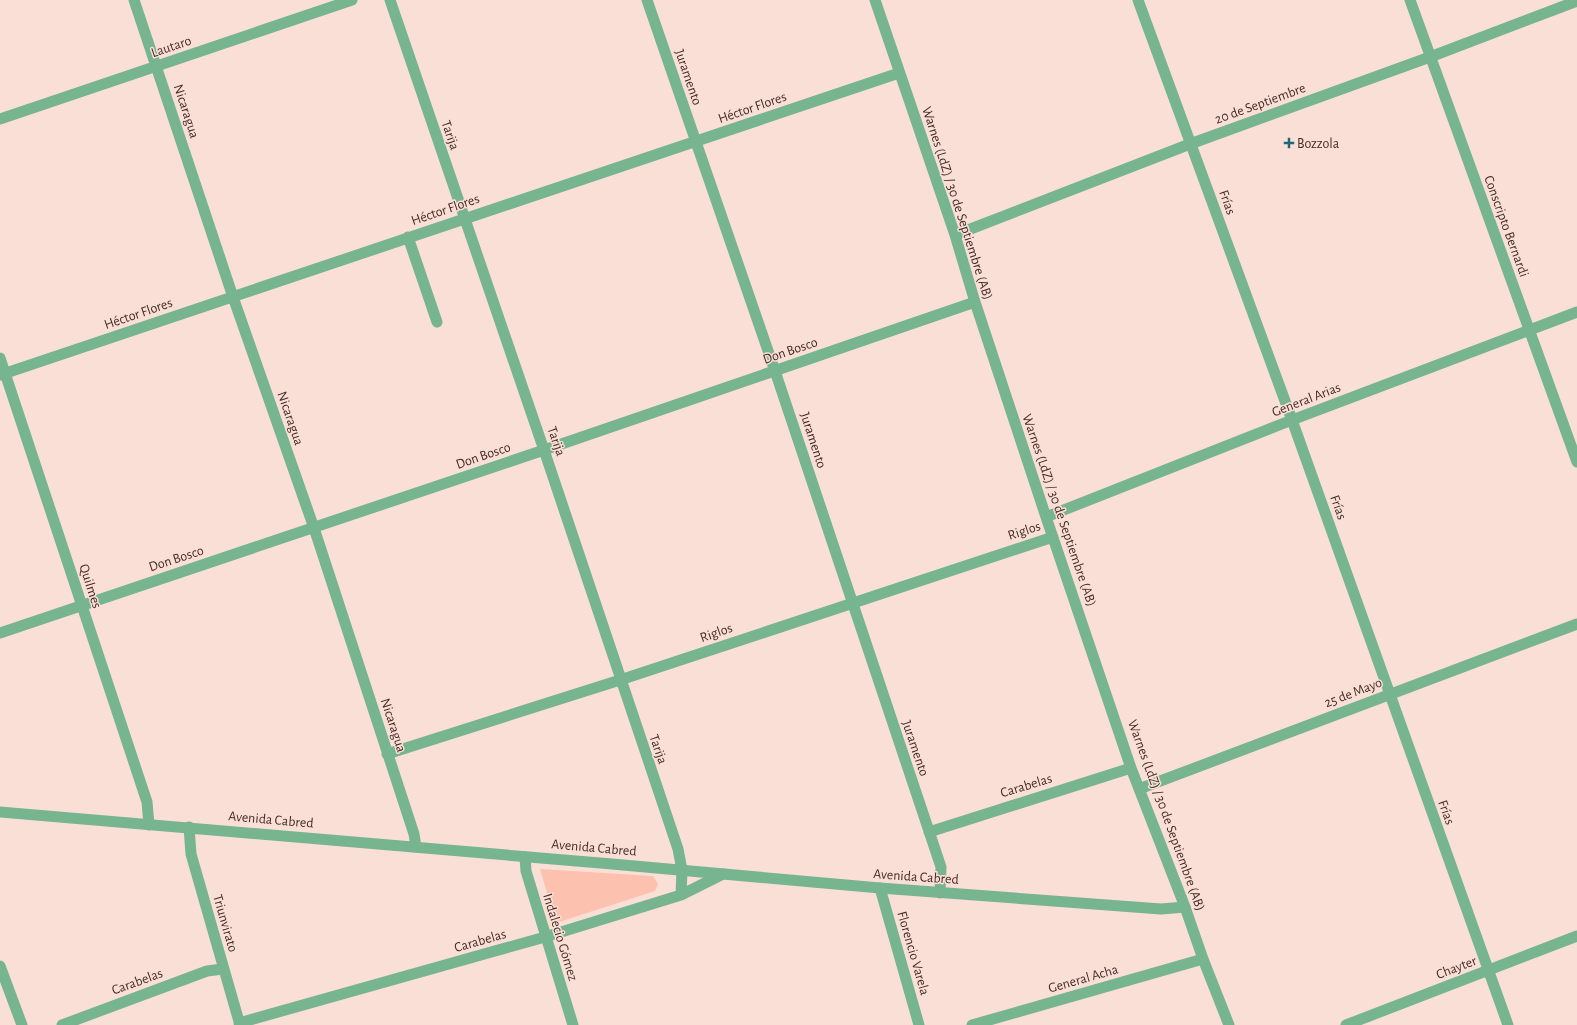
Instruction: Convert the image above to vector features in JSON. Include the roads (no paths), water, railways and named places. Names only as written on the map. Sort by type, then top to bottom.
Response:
[{"type":"street","name":"Nicaragua","points":[[134,0],[233,297],[314,528],[414,834],[416,847]]},
{"type":"street","name":"Lautaro","points":[[0,119],[352,0]]},
{"type":"street","name":"Tarija","points":[[390,0],[544,450],[678,849],[682,870],[681,895]]},
{"type":"street","name":"Juramento","points":[[647,0],[775,371],[941,867],[940,892]]},
{"type":"street","name":"Warnes (LdZ) / 30 de Septiembre (AB)","points":[[875,0],[955,235],[975,302],[1131,768],[1229,1025]]},
{"type":"street","name":"Frías","points":[[1138,0],[1292,420],[1487,971],[1508,1025]]},
{"type":"street","name":"Conscripto Bernardi","points":[[1410,0],[1577,462]]},
{"type":"street","name":"20 de Septiembre","points":[[955,235],[1190,144],[1430,57],[1577,1]]},
{"type":"street","name":"Héctor Flores","points":[[3,374],[899,73]]},
{"type":"street","points":[[408,238],[436,322]]},
{"type":"street","name":"Don Bosco","points":[[0,633],[544,450],[975,302]]},
{"type":"street","name":"General Arias","points":[[1046,517],[1292,420],[1577,312]]},
{"type":"street","name":"Quilmes","points":[[0,358],[3,374],[148,802],[150,825]]},
{"type":"street","name":"Riglos","points":[[388,754],[620,680],[1053,537]]},
{"type":"street","name":"25 de Mayo","points":[[1139,789],[1577,624]]},
{"type":"street","name":"Carabelas","points":[[929,832],[1131,768]]},
{"type":"street","name":"Avenida Cabred","points":[[0,812],[880,888],[1161,909],[1185,907]]},
{"type":"street","name":"Triunvirato","points":[[189,828],[191,854],[240,1024]]},
{"type":"street","name":"Indalecio Gómez","points":[[525,857],[526,871],[573,1025]]},
{"type":"street","name":"Carabelas","points":[[240,1024],[545,937],[681,895],[723,874]]},
{"type":"street","name":"Florencio Varela","points":[[880,888],[919,1025]]},
{"type":"street","name":"Chayter","points":[[1346,1025],[1577,936]]},
{"type":"street","name":"General Acha","points":[[972,1025],[1203,960]]},
{"type":"street","points":[[0,966],[22,1025]]},
{"type":"street","name":"Carabelas","points":[[62,1025],[207,971],[223,969]]},
{"type":"place","name":"Bozzola","points":[[1289,143]]}]
